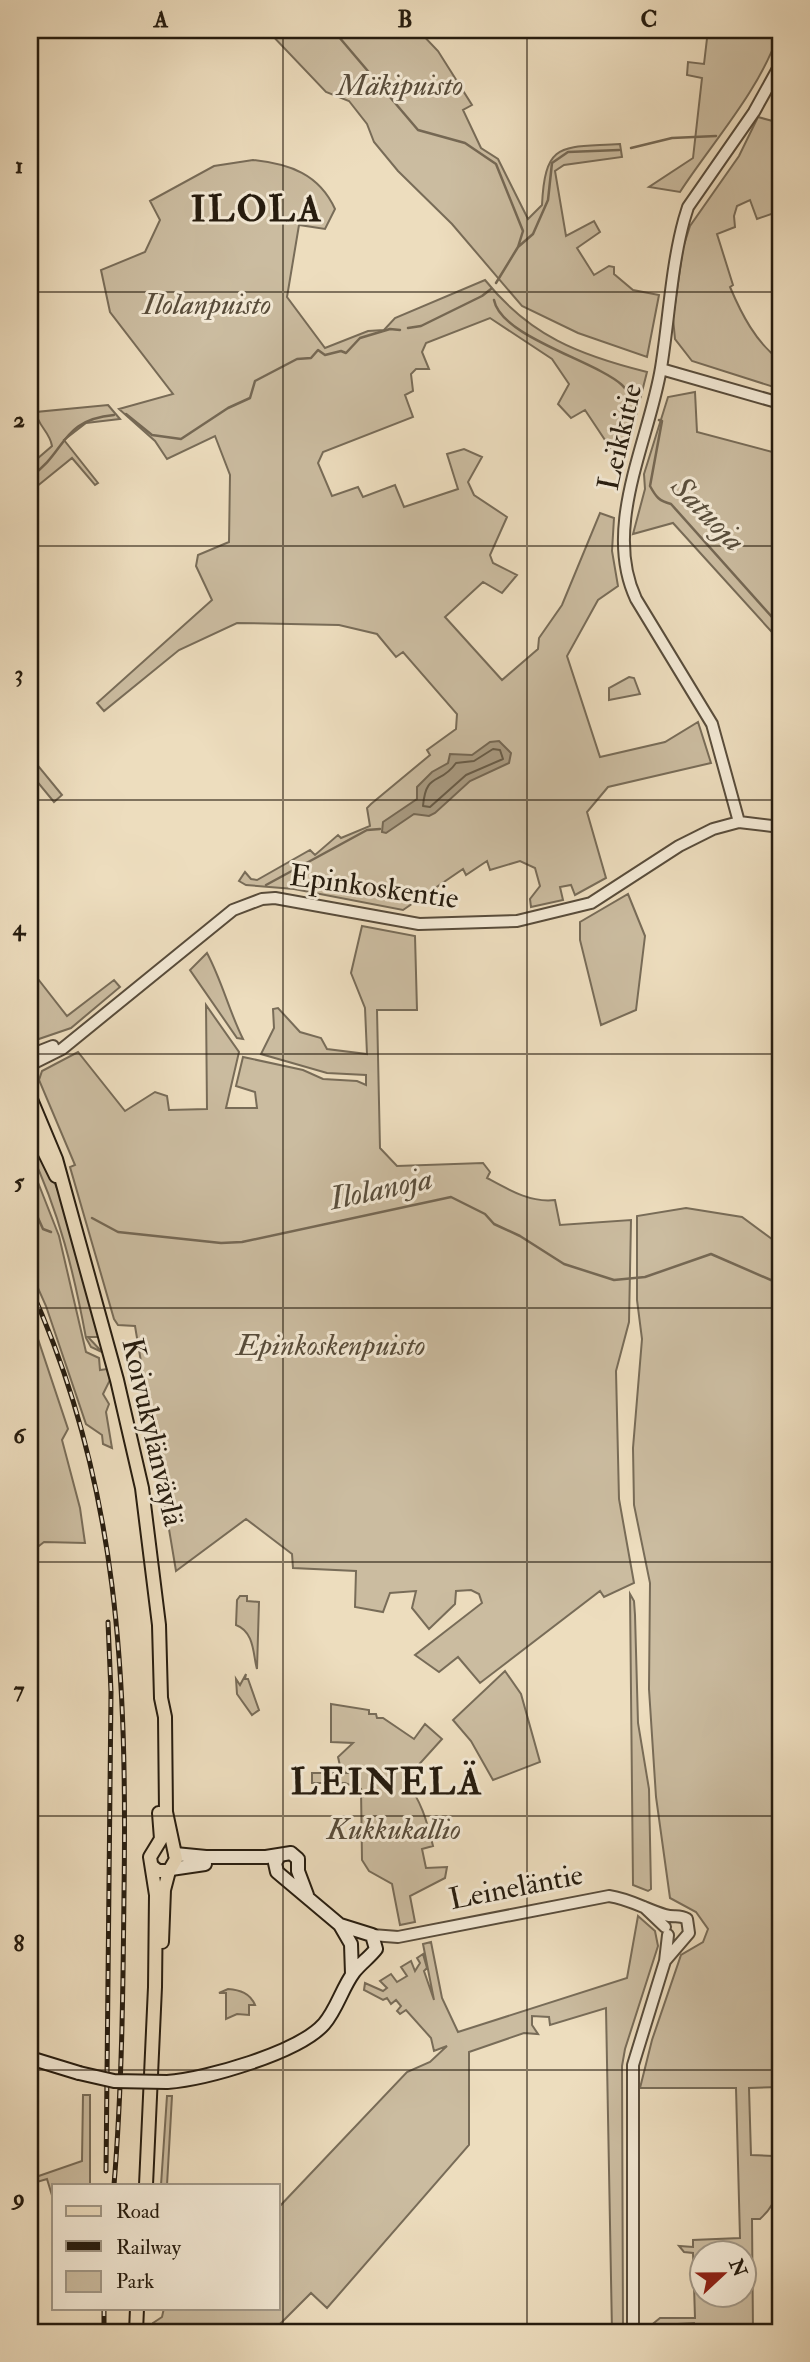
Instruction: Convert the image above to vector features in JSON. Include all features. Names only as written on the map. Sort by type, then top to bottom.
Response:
[{"type":"main road","name":"Koivukylänväylä","points":[[30,1097],[56,1159],[142,1488],[159,1625],[159,1847],[152,1853],[156,1895],[155,1987],[146,2184]]},
{"type":"main road","name":"Koivukylänväylä","points":[[30,1123],[60,1182]]},
{"type":"main road","name":"Koivukylänväylä","points":[[155,1987],[160,1967],[164,1890],[175,1863],[166,1812],[165,1717],[160,1698]]},
{"type":"main road","points":[[159,1847],[174,1852],[298,1871],[299,1863],[295,1855],[286,1852],[279,1867]]},
{"type":"main road","points":[[152,1867],[158,1871],[205,1864],[279,1867]]},
{"type":"main road","name":"Leineläntie","points":[[279,1867],[307,1896],[359,1941]]},
{"type":"main road","name":"Leineläntie","points":[[298,1871],[307,1896]]},
{"type":"main road","points":[[359,1941],[357,1956],[372,1953]]},
{"type":"main road","points":[[359,1941],[372,1953]]},
{"type":"main road","points":[[352,1974],[359,1941]]},
{"type":"main road","points":[[30,2058],[114,2081],[167,2082],[194,2079],[278,2052],[307,2039],[324,2024],[352,1974],[372,1953]]},
{"type":"main road","points":[[136,2332],[137,2310]]},
{"type":"main road","points":[[144,2310],[144,2332]]},
{"type":"street","name":"Leikkitie","points":[[739,822],[712,723],[636,599],[625,562],[624,541],[635,473],[661,369],[681,230],[688,207],[754,112],[780,65]]},
{"type":"street","points":[[661,369],[780,403]]},
{"type":"street","name":"Epinkoskentie","points":[[30,1065],[69,1042],[233,910],[246,903],[275,898],[419,924],[517,921],[591,903],[695,837],[739,822],[780,827]]},
{"type":"street","name":"Epinkoskentie","points":[[30,1055],[69,1042]]},
{"type":"street","name":"Leineläntie","points":[[359,1941],[398,1937],[597,1897],[620,1897],[672,1916]]},
{"type":"street","name":"Leineläntie","points":[[644,1907],[666,1931]]},
{"type":"street","points":[[633,2332],[633,2065],[665,1961],[666,1931],[672,1916],[681,1915],[689,1922],[689,1933],[665,1961]]},
{"type":"street","points":[[666,1931],[682,1939]]},
{"type":"street","name":"Leineläntie","points":[[372,1953],[398,1937]]},
{"type":"green space","name":"Mäkipuisto","points":[[267,30],[418,30],[438,51],[472,105],[463,110],[481,148],[498,159],[528,219],[542,205],[547,168],[561,151],[584,146],[620,144],[622,157],[564,165],[555,171],[566,236],[594,221],[600,232],[577,248],[594,275],[609,266],[614,267],[614,274],[633,290],[659,295],[647,357],[578,333],[522,306],[452,224],[398,171],[374,142],[367,124],[349,101],[326,92]]},
{"type":"green space","points":[[708,30],[779,33],[747,96],[680,192],[649,187],[693,158],[702,78],[687,75],[688,62],[704,64]]},
{"type":"green space","points":[[758,117],[780,123],[780,211],[757,219],[750,200],[737,206],[735,227],[717,234],[733,285],[730,287],[739,307],[750,327],[780,360],[780,389],[692,361],[675,339],[673,318],[683,248],[690,226],[739,156]]},
{"type":"green space","name":"Ilolanpuisto","points":[[253,160],[279,164],[302,173],[321,187],[335,209],[325,229],[299,225],[287,297],[325,348],[368,331],[384,330],[395,318],[485,280],[520,316],[557,341],[599,358],[647,372],[623,467],[585,410],[571,418],[558,404],[569,384],[552,359],[490,318],[426,343],[422,352],[429,369],[416,369],[411,374],[413,391],[405,395],[413,417],[323,452],[318,463],[332,496],[358,487],[363,497],[395,485],[404,507],[458,489],[447,454],[464,449],[482,457],[468,482],[474,495],[507,517],[490,555],[493,563],[517,575],[502,593],[483,582],[445,617],[502,680],[538,649],[539,638],[562,605],[600,513],[614,518],[612,551],[618,586],[598,600],[567,656],[600,757],[665,742],[698,722],[711,763],[608,787],[587,812],[606,878],[575,895],[571,885],[560,887],[563,900],[531,907],[530,899],[540,886],[535,868],[520,861],[490,870],[487,861],[466,875],[463,869],[403,910],[294,889],[246,885],[239,881],[245,872],[251,879],[257,880],[310,850],[315,855],[338,835],[341,838],[370,826],[367,808],[430,755],[427,750],[456,729],[457,714],[403,652],[396,657],[377,634],[339,625],[237,623],[179,650],[104,711],[97,703],[212,600],[196,566],[198,555],[229,542],[230,475],[215,436],[167,459],[155,441],[119,409],[173,394],[110,312],[101,270],[145,252],[160,220],[150,201],[214,166]]},
{"type":"green space","points":[[695,392],[697,432],[780,454],[780,641],[673,523],[633,534],[645,489],[644,474],[668,397]]},
{"type":"green space","points":[[108,405],[120,419],[86,423],[64,440],[98,483],[95,485],[72,458],[30,492],[30,465],[52,446],[36,412]]},
{"type":"green space","points":[[629,677],[634,678],[640,694],[609,700],[609,688]]},
{"type":"green space","points":[[30,756],[62,795],[54,802],[30,773]]},
{"type":"green space","points":[[628,894],[645,936],[636,1010],[601,1025],[580,940],[580,922]]},
{"type":"green space","name":"Epinkoskenpuisto","points":[[362,926],[415,936],[417,1010],[377,1010],[380,1148],[397,1166],[483,1163],[490,1172],[487,1178],[504,1187],[529,1198],[555,1200],[560,1225],[631,1220],[629,1322],[616,1371],[619,1499],[634,1583],[604,1597],[600,1591],[480,1683],[458,1657],[439,1672],[415,1655],[482,1603],[479,1594],[471,1590],[456,1591],[455,1604],[429,1629],[412,1608],[416,1591],[390,1593],[383,1612],[355,1607],[356,1571],[293,1568],[292,1554],[246,1519],[176,1571],[135,1326],[118,1325],[114,1319],[70,1167],[75,1165],[39,1080],[42,1071],[78,1052],[125,1111],[155,1092],[167,1096],[169,1110],[207,1109],[206,1005],[239,1052],[226,1108],[257,1108],[255,1092],[236,1086],[243,1057],[303,1070],[323,1079],[357,1081],[366,1085],[366,1075],[327,1073],[261,1054],[274,1028],[273,1009],[278,1008],[300,1032],[321,1038],[327,1049],[367,1054],[365,1008],[351,973]]},
{"type":"green space","points":[[207,953],[243,1039],[237,1038],[190,970]]},
{"type":"green space","points":[[31,970],[67,1016],[114,980],[120,987],[71,1028],[30,1042]]},
{"type":"green space","points":[[33,1142],[57,1187],[66,1211],[99,1337],[88,1337],[102,1352],[91,1347],[86,1338],[64,1243],[49,1196],[30,1151]]},
{"type":"green space","points":[[30,1162],[59,1236],[86,1352],[99,1358],[100,1370],[107,1369],[110,1380],[103,1394],[109,1404],[106,1412],[112,1448],[103,1444],[102,1435],[86,1424],[46,1306],[30,1270]]},
{"type":"green space","points":[[686,1208],[742,1217],[780,1245],[780,2087],[749,2088],[751,2155],[773,2156],[780,2181],[772,2205],[760,2219],[752,2219],[752,2240],[693,2240],[740,2238],[736,2088],[640,2088],[652,2040],[681,1955],[703,1942],[708,1929],[696,1912],[670,1898],[656,1797],[649,1689],[650,1583],[634,1505],[633,1448],[642,1339],[637,1300],[637,1216]]},
{"type":"green space","points":[[30,1315],[68,1429],[62,1440],[80,1508],[85,1543],[44,1542],[30,1553]]},
{"type":"green space","points":[[630,1594],[634,1601],[635,1615],[638,1723],[649,1789],[651,1889],[648,1891],[633,1885]]},
{"type":"green space","points":[[240,1596],[247,1596],[247,1601],[259,1602],[257,1669],[250,1639],[242,1628],[236,1625],[237,1600]]},
{"type":"green space","points":[[505,1671],[521,1694],[540,1762],[493,1780],[471,1741],[453,1720]]},
{"type":"green space","points":[[246,1674],[245,1679],[248,1679],[259,1710],[252,1715],[237,1694],[236,1679],[240,1685]]},
{"type":"green space","name":"Kukkukallio","points":[[331,1704],[369,1710],[369,1714],[376,1714],[377,1718],[383,1718],[414,1739],[425,1724],[442,1739],[405,1780],[423,1811],[433,1846],[422,1849],[426,1868],[447,1867],[445,1878],[410,1896],[415,1922],[400,1925],[392,1884],[369,1871],[362,1860],[361,1789],[345,1783],[312,1783],[312,1773],[346,1773],[341,1770],[338,1757],[353,1743],[331,1742]]},
{"type":"green space","points":[[638,1916],[655,1931],[658,1946],[622,2066],[623,2332],[612,2332],[606,2008],[550,2025],[549,2017],[532,2016],[532,2025],[538,2034],[524,2033],[469,2052],[469,2145],[327,2308],[311,2293],[272,2332],[153,2332],[153,2323],[162,2317],[164,2310],[280,2310],[280,2206],[407,2072],[430,2062],[447,2046],[434,2051],[431,2038],[406,2010],[400,2014],[397,2011],[401,2006],[396,2000],[391,2004],[387,1998],[383,2000],[364,1990],[365,1983],[383,1991],[387,1988],[380,1981],[391,1974],[397,1982],[407,1976],[401,1967],[411,1961],[415,1971],[420,1963],[417,1958],[423,1954],[427,1968],[424,1971],[434,2000],[423,1944],[431,1942],[442,1998],[458,2032],[627,1978]]},
{"type":"green space","points":[[228,1989],[240,1991],[250,1998],[255,2005],[249,2005],[249,2015],[237,2014],[226,2019],[226,1993],[219,1993]]},
{"type":"green space","points":[[83,2095],[90,2095],[90,2184],[52,2184],[52,2195],[47,2179],[30,2184],[30,2179],[82,2161]]},
{"type":"green space","points":[[167,2096],[172,2096],[167,2184],[161,2184]]},
{"type":"green space","points":[[679,2246],[688,2247],[688,2252],[684,2252]]},
{"type":"green space","points":[[695,2310],[753,2310],[753,2332],[695,2332],[694,2323],[660,2325],[651,2332],[643,2332],[660,2318],[695,2318]]},
{"type":"water","points":[[499,741],[511,753],[509,763],[470,781],[435,813],[429,816],[414,814],[386,833],[382,832],[383,822],[417,799],[417,787],[432,772],[448,763],[450,754],[472,755],[490,742]]},
{"type":"waterway","points":[[333,30],[418,130],[465,143],[496,164],[523,231],[518,247]]},
{"type":"waterway","points":[[631,148],[672,138],[716,136]]},
{"type":"waterway","points":[[496,283],[518,247],[533,234],[548,200],[552,163],[568,152],[619,150]]},
{"type":"waterway","points":[[408,328],[421,326],[491,289]]},
{"type":"waterway","name":"Satuoja","points":[[494,300],[500,313],[513,326],[622,385],[635,409]]},
{"type":"waterway","points":[[126,414],[152,435],[181,439],[228,408],[250,398],[255,381],[297,359],[311,358],[318,350],[325,355],[341,351],[346,353],[360,338],[390,329],[400,330]]},
{"type":"waterway","points":[[30,477],[42,467],[73,430],[96,418],[114,415]]},
{"type":"waterway","name":"Satuoja","points":[[659,420],[662,421],[650,486],[652,490],[661,500],[671,504],[780,626]]},
{"type":"waterway","points":[[266,885],[367,830],[380,829]]},
{"type":"waterway","name":"Ilolanoja","points":[[92,1218],[118,1232],[221,1243],[242,1242],[451,1197],[485,1214],[494,1224],[520,1236],[564,1264],[614,1280],[645,1277],[711,1254],[780,1284]]},
{"type":"waterway","name":"Ilolanoja","points":[[30,1200],[43,1229],[51,1232]]},
{"type":"railway","points":[[30,1287],[60,1361],[83,1435],[100,1510],[112,1585],[119,1661],[125,1815],[123,2004],[114,2184]]},
{"type":"railway","points":[[106,2171],[111,1692],[108,1622]]},
{"type":"railway","points":[[104,2310],[104,2332]]},
{"type":"district","name":"ILOLA","points":[[257,209]]},
{"type":"district","name":"LEINELÄ","points":[[387,1782]]}]
